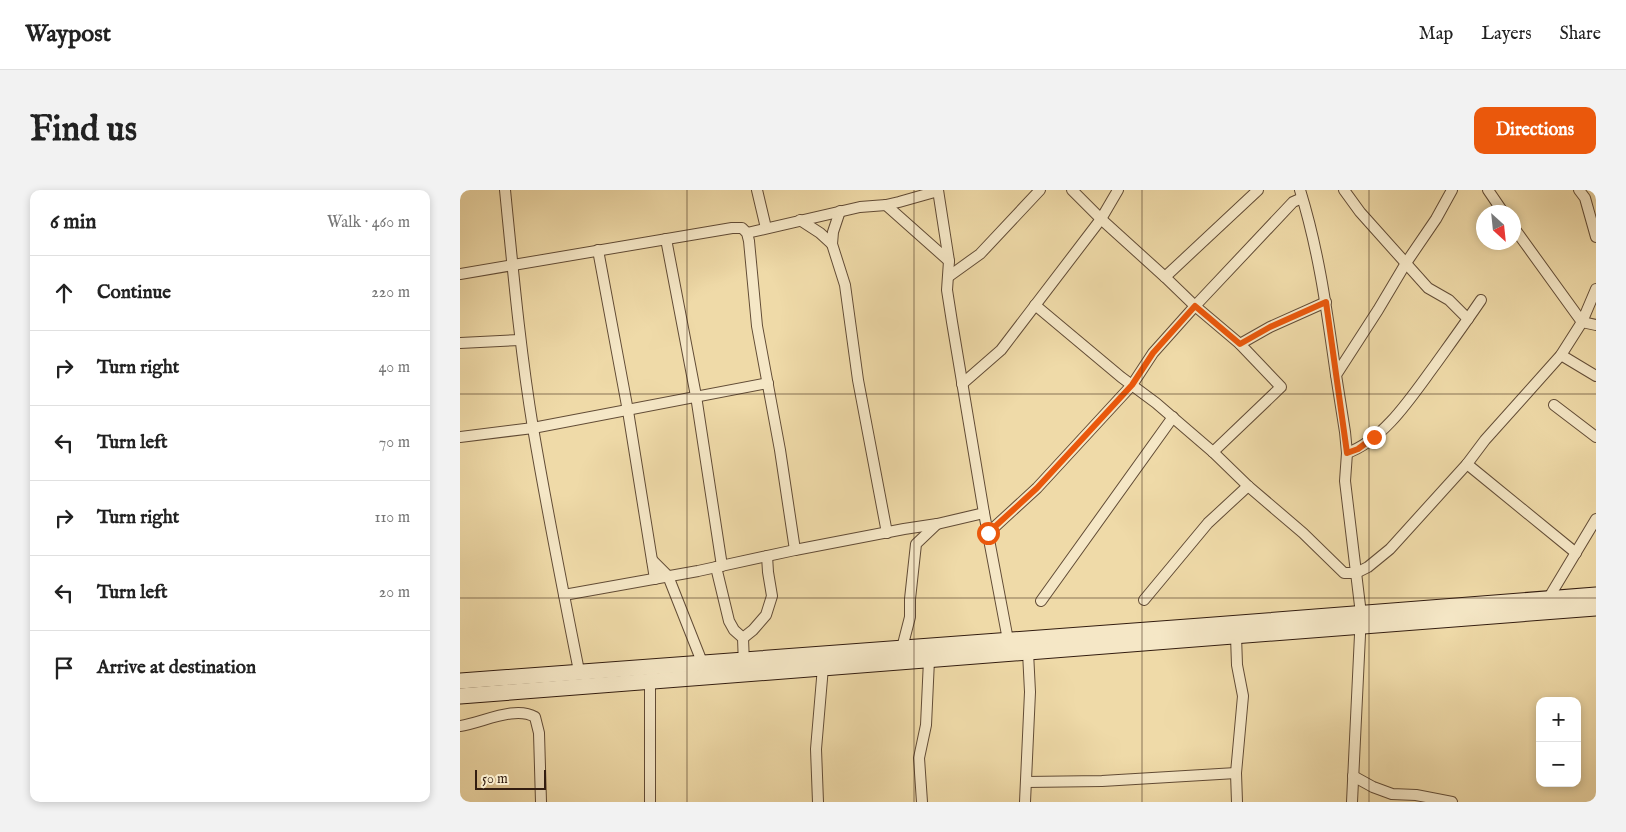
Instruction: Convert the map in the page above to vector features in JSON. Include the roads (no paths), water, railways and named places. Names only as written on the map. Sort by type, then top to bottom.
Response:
[{"type":"main road","points":[[460,680],[702,662],[744,666],[823,667],[929,660],[1236,636],[1362,620],[1596,595]]},
{"type":"main road","points":[[460,696],[650,682],[744,666],[902,648],[1008,640],[1596,608]]},
{"type":"street","points":[[506,190],[520,340],[533,428],[579,671]]},
{"type":"street","points":[[757,190],[766,228]]},
{"type":"street","points":[[948,277],[980,254],[1040,190]]},
{"type":"street","points":[[1072,190],[1101,219],[1166,276],[1195,306],[1240,344],[1282,387],[1213,452]]},
{"type":"street","points":[[962,384],[1002,350],[1101,219],[1118,190]]},
{"type":"street","points":[[1166,276],[1258,190]]},
{"type":"street","points":[[1344,190],[1360,212],[1428,288],[1449,300],[1468,319]]},
{"type":"street","points":[[1336,375],[1406,263],[1436,219],[1452,190]]},
{"type":"street","points":[[1488,190],[1498,205]]},
{"type":"street","points":[[1579,190],[1585,198],[1596,238]]},
{"type":"street","points":[[746,233],[840,211],[886,205],[938,191],[949,261],[947,290],[984,513],[1008,640]]},
{"type":"street","points":[[988,533],[1037,488],[1132,385],[1153,353],[1195,306],[1301,194],[1311,228],[1326,302],[1347,453],[1345,481],[1362,620],[1352,802]]},
{"type":"street","points":[[886,205],[949,261]]},
{"type":"street","points":[[840,211],[833,232],[832,244],[845,286],[858,380],[887,532]]},
{"type":"street","points":[[800,220],[820,233],[832,244]]},
{"type":"street","points":[[460,274],[732,228],[742,228],[746,233],[751,259],[757,326],[783,468],[794,550]]},
{"type":"street","points":[[1521,238],[1582,322],[1596,325]]},
{"type":"street","points":[[666,239],[696,396],[719,567],[729,621],[734,630],[743,638],[744,666]]},
{"type":"street","points":[[598,250],[628,411],[655,579]]},
{"type":"street","points":[[1035,305],[1173,417],[1248,486],[1303,533],[1344,573],[1356,573],[1368,567],[1390,549],[1467,464],[1485,440],[1561,355],[1582,322],[1596,290]]},
{"type":"street","points":[[1347,453],[1358,449],[1374,437],[1404,407],[1481,300]]},
{"type":"street","points":[[1240,344],[1270,327],[1326,302]]},
{"type":"street","points":[[460,343],[520,340]]},
{"type":"street","points":[[1561,355],[1596,376]]},
{"type":"street","points":[[460,437],[533,428],[768,383]]},
{"type":"street","points":[[1554,405],[1596,437]]},
{"type":"street","points":[[1041,601],[1173,417]]},
{"type":"street","points":[[1467,464],[1576,553]]},
{"type":"street","points":[[1144,600],[1208,523],[1248,486]]},
{"type":"street","points":[[564,595],[719,567],[794,550],[937,524],[984,513]]},
{"type":"street","points":[[1548,599],[1596,519]]},
{"type":"street","points":[[902,648],[910,617],[916,544],[937,524]]},
{"type":"street","points":[[904,529],[916,544]]},
{"type":"street","points":[[743,638],[766,615],[772,596],[767,556]]},
{"type":"street","points":[[652,560],[668,576],[702,662]]},
{"type":"street","points":[[1236,636],[1237,665],[1243,696],[1236,773],[1236,802]]},
{"type":"street","points":[[1025,802],[1030,692],[1028,652]]},
{"type":"street","points":[[922,802],[919,758],[926,725],[929,660]]},
{"type":"street","points":[[818,802],[816,749],[823,667]]},
{"type":"street","points":[[650,682],[650,802]]},
{"type":"street","points":[[460,726],[516,713],[528,713],[535,717],[539,733],[541,802]]},
{"type":"street","points":[[1026,782],[1102,781],[1236,773]]},
{"type":"street","points":[[1353,776],[1373,787],[1392,794],[1416,795],[1452,802]]}]
